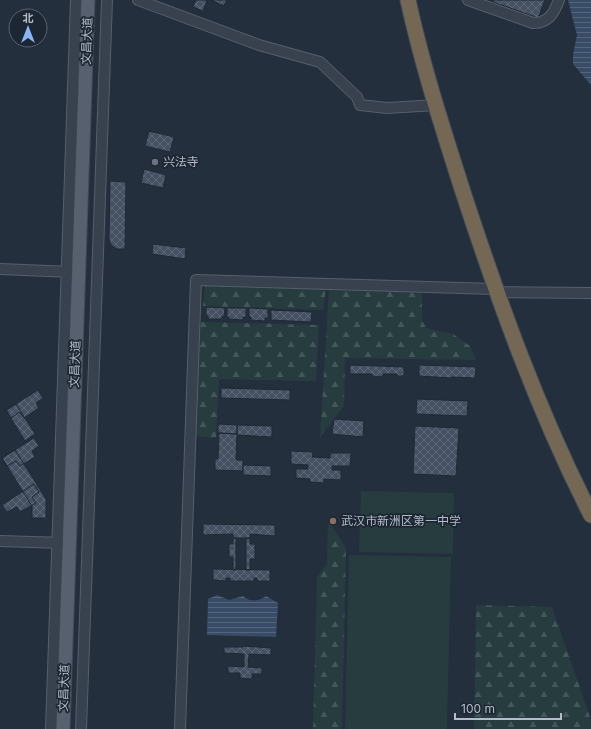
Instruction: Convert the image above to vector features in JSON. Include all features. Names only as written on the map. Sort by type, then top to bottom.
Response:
[{"type":"highway","points":[[408,0],[436,105],[495,291],[549,426],[591,515]]},
{"type":"main road","name":"文昌大道","points":[[62,729],[63,543],[72,272],[88,0]]},
{"type":"main road","name":"文昌大道","points":[[71,729],[97,0]]},
{"type":"street","points":[[0,269],[72,272],[76,0]]},
{"type":"street","points":[[81,729],[107,0]]},
{"type":"street","points":[[138,0],[258,45],[320,62],[357,97],[360,105],[387,108],[436,105]]},
{"type":"street","points":[[468,0],[533,23],[541,22],[552,16],[559,0]]},
{"type":"street","points":[[180,729],[196,280],[591,293]]},
{"type":"street","points":[[0,541],[63,543],[51,729]]},
{"type":"green space","points":[[205,285],[326,289],[323,310],[203,306]]},
{"type":"green space","points":[[329,290],[422,293],[422,320],[426,328],[453,334],[470,346],[476,360],[345,358],[344,406],[320,437]]},
{"type":"green space","points":[[201,322],[319,325],[316,381],[219,379],[216,438],[194,436]]},
{"type":"green space","points":[[361,491],[454,493],[453,554],[359,552]]},
{"type":"green space","points":[[328,520],[346,548],[342,729],[313,729],[317,577],[327,564]]},
{"type":"green space","points":[[349,555],[451,557],[447,729],[345,729]]},
{"type":"green space","points":[[476,605],[552,607],[591,720],[591,729],[474,729]]},
{"type":"water","points":[[568,0],[591,0],[591,85],[573,64],[573,55],[577,35]]},
{"type":"water","points":[[217,595],[229,600],[243,596],[251,600],[257,600],[266,596],[278,603],[276,637],[207,635],[208,599]]},
{"type":"building","points":[[196,0],[207,0],[203,11],[193,7]]},
{"type":"building","points":[[211,0],[227,0],[224,6]]},
{"type":"building","points":[[494,0],[545,0],[538,18],[493,2]]},
{"type":"building","points":[[149,131],[174,137],[170,152],[145,146]]},
{"type":"building","points":[[144,169],[166,175],[163,188],[141,183]]},
{"type":"building","points":[[110,181],[126,182],[125,249],[117,249],[111,245],[109,239]]},
{"type":"building","points":[[153,244],[186,248],[185,259],[152,254]]},
{"type":"building","points":[[206,307],[225,308],[224,317],[222,316],[222,319],[208,319],[208,316],[206,316]]},
{"type":"building","points":[[227,308],[246,308],[246,317],[243,317],[243,320],[229,319],[229,317],[227,317]]},
{"type":"building","points":[[249,308],[268,309],[268,318],[265,318],[265,321],[251,320],[251,317],[249,317]]},
{"type":"building","points":[[271,310],[312,312],[311,322],[271,320]]},
{"type":"building","points":[[350,365],[404,367],[404,376],[397,376],[397,374],[383,374],[383,377],[372,376],[372,374],[350,374]]},
{"type":"building","points":[[419,365],[476,367],[475,378],[419,376]]},
{"type":"building","points":[[221,388],[290,390],[290,400],[221,398]]},
{"type":"building","points":[[38,390],[43,398],[36,403],[39,408],[24,418],[20,412],[11,418],[6,410]]},
{"type":"building","points":[[417,399],[468,401],[467,416],[416,414]]},
{"type":"building","points":[[16,404],[35,434],[25,441],[6,410]]},
{"type":"building","points":[[334,419],[364,421],[363,437],[332,434]]},
{"type":"building","points":[[218,424],[237,425],[237,434],[218,433]]},
{"type":"building","points":[[237,425],[272,426],[272,437],[237,435]]},
{"type":"building","points":[[415,426],[459,428],[456,476],[413,474]]},
{"type":"building","points":[[219,433],[237,434],[236,460],[243,460],[243,471],[215,470],[215,459],[218,459]]},
{"type":"building","points":[[34,438],[39,446],[32,451],[35,457],[20,466],[16,461],[7,466],[2,458]]},
{"type":"building","points":[[15,450],[46,499],[46,518],[32,518],[32,506],[2,458]]},
{"type":"building","points":[[291,451],[313,452],[312,457],[330,458],[330,453],[351,453],[350,466],[332,466],[332,470],[341,470],[341,480],[324,479],[324,483],[310,482],[310,479],[296,478],[296,469],[308,469],[308,465],[291,464]]},
{"type":"building","points":[[243,465],[271,466],[271,476],[243,475]]},
{"type":"building","points":[[34,484],[39,492],[32,497],[36,503],[20,512],[17,507],[7,512],[2,505]]},
{"type":"building","points":[[203,524],[275,525],[275,536],[250,534],[250,538],[233,538],[233,534],[203,535]]},
{"type":"building","points":[[233,538],[236,538],[236,570],[233,570],[233,557],[229,557],[229,544],[233,544]]},
{"type":"building","points":[[246,538],[250,538],[250,544],[255,544],[255,559],[250,559],[250,570],[246,570]]},
{"type":"building","points":[[213,569],[270,570],[270,581],[257,581],[257,578],[254,578],[254,581],[230,581],[230,578],[226,578],[226,581],[213,580]]},
{"type":"building","points":[[243,646],[271,648],[271,655],[249,654],[248,667],[262,668],[262,674],[252,674],[252,679],[240,678],[240,673],[228,673],[228,666],[244,667],[244,654],[224,653],[224,647]]},
{"type":"place","name":"兴法寺","points":[[155,162]]},
{"type":"place","name":"武汉市新洲区第一中学","points":[[333,521]]}]
